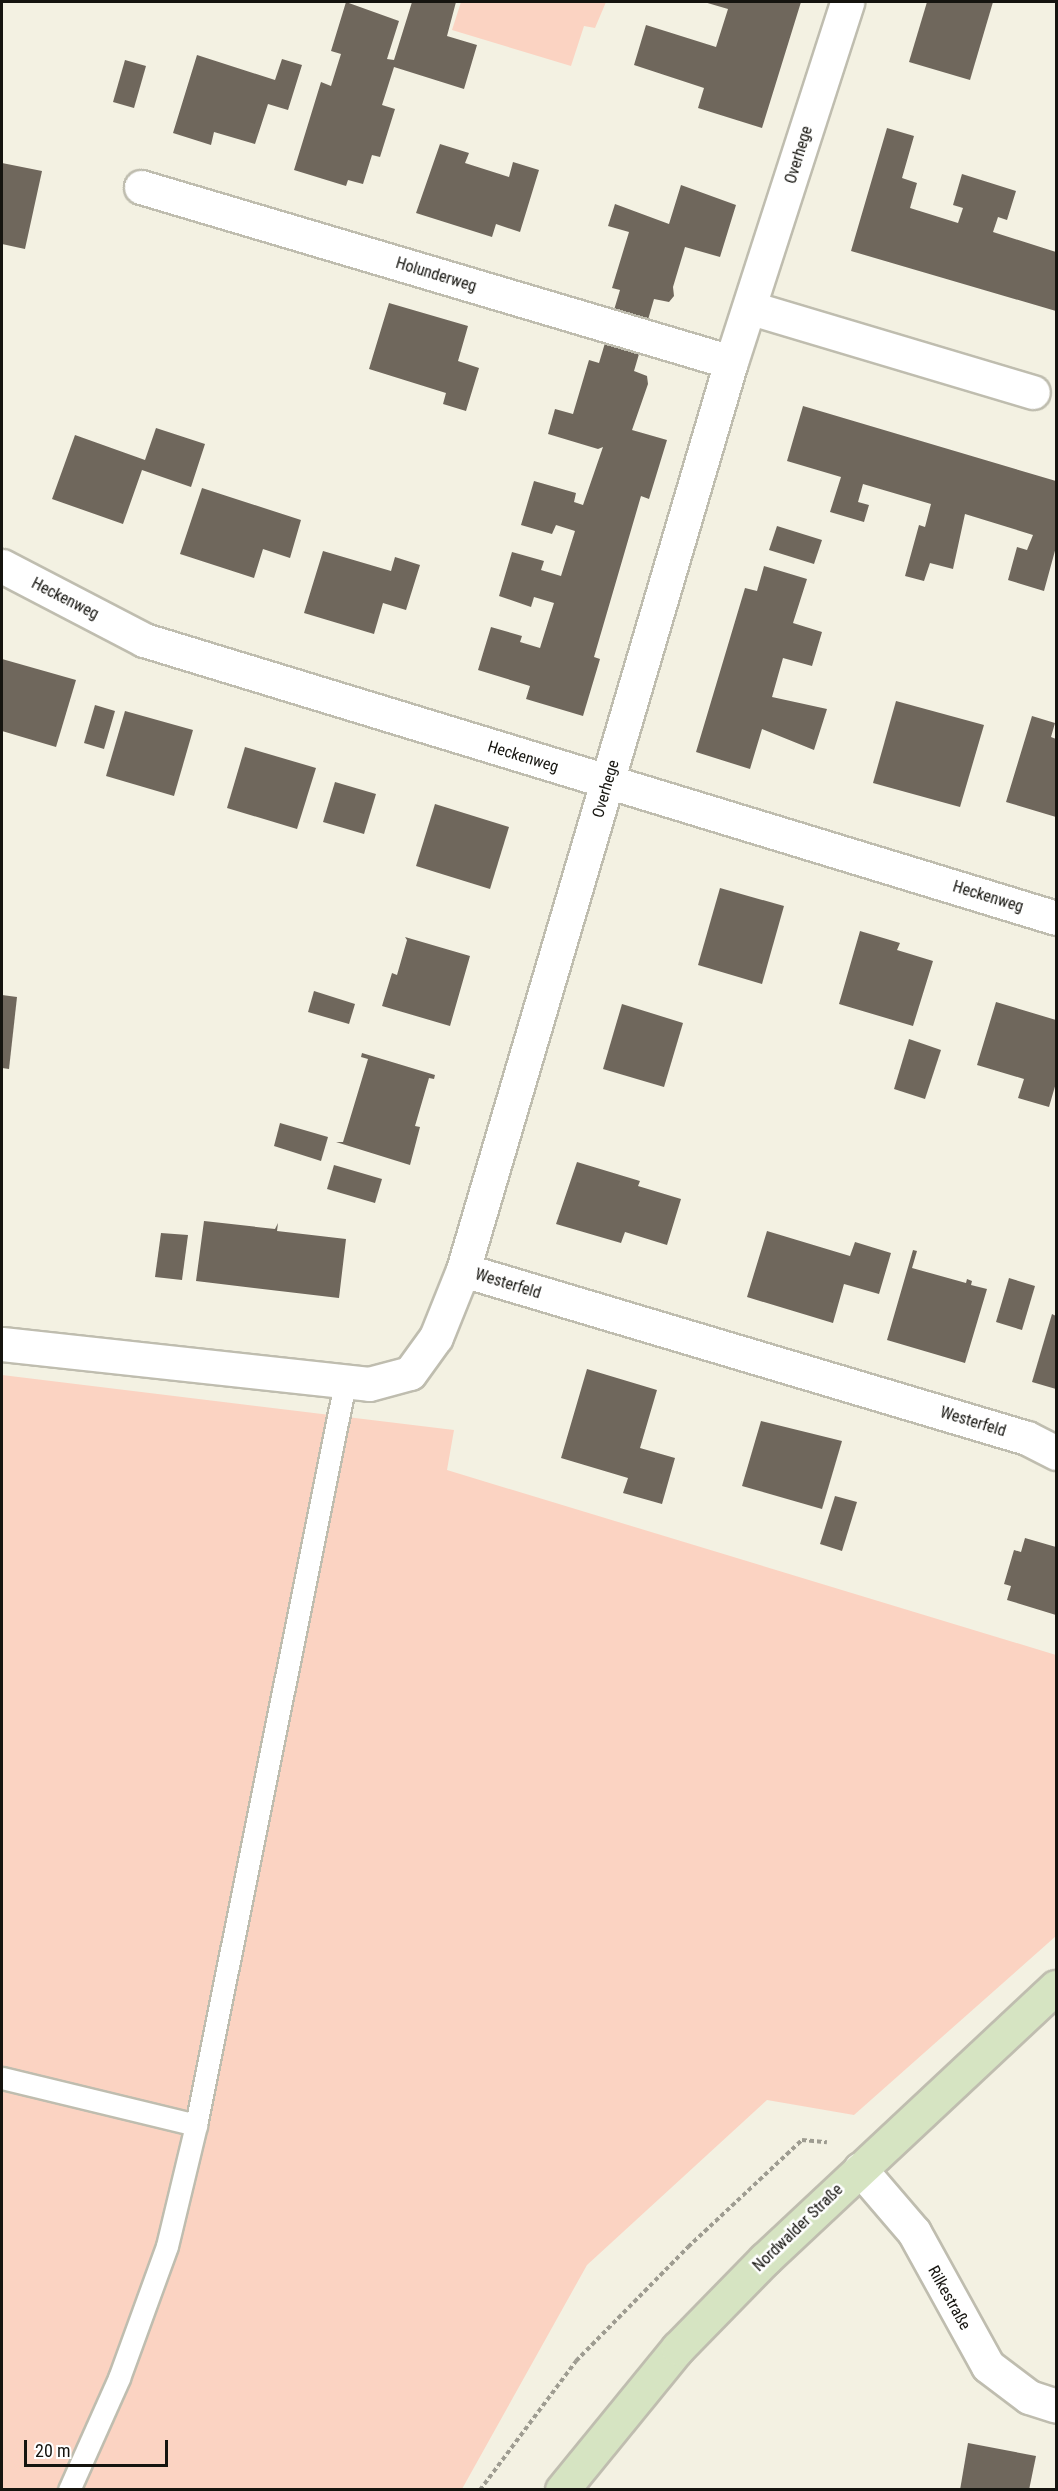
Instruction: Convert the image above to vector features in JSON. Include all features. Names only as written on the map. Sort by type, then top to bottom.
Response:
[{"type":"street","name":"Overhege","points":[[463,1270],[731,362],[751,308],[847,2]]},
{"type":"street","name":"Holunderweg","points":[[141,187],[731,362]]},
{"type":"street","points":[[751,308],[1034,392]]},
{"type":"street","name":"Heckenweg","points":[[2,566],[144,640],[1056,918]]},
{"type":"street","name":"Westerfeld","points":[[2,1344],[369,1384],[410,1373],[436,1337],[463,1270],[1027,1438],[1056,1453]]},
{"type":"street","name":"Nordwalder Straße","points":[[562,2490],[678,2348],[860,2169],[1056,1988]]},
{"type":"street","name":"Rilkestraße","points":[[860,2169],[914,2232],[988,2366],[1029,2397],[1056,2406]]},
{"type":"lane","points":[[69,2490],[119,2378],[166,2246],[196,2125],[345,1383]]},
{"type":"lane","points":[[2,2078],[196,2125]]},
{"type":"path","points":[[480,2490],[576,2361],[802,2140],[827,2142],[860,2169]]},
{"type":"shaded area","points":[[461,2],[606,2],[595,28],[584,26],[571,66],[452,30]]},
{"type":"shaded area","points":[[2,1375],[454,1430],[447,1470],[1056,1655],[1056,1936],[854,2115],[767,2100],[587,2265],[462,2489],[2,2490]]},
{"type":"building","points":[[346,2],[399,21],[387,59],[394,60],[412,2],[456,2],[447,36],[477,45],[464,89],[394,67],[382,105],[395,109],[380,157],[372,155],[363,184],[348,180],[346,186],[294,170],[321,82],[331,86],[341,54],[331,51]]},
{"type":"building","points":[[704,2],[801,2],[762,128],[698,108],[704,88],[634,65],[646,25],[716,47],[728,9]]},
{"type":"building","points":[[927,2],[993,2],[970,80],[909,62]]},
{"type":"building","points":[[197,55],[275,80],[282,59],[302,65],[288,110],[268,104],[255,144],[214,132],[211,145],[173,133]]},
{"type":"building","points":[[125,60],[146,66],[134,108],[113,102]]},
{"type":"building","points":[[887,128],[914,136],[902,178],[917,183],[910,208],[958,223],[963,208],[953,205],[962,174],[1016,191],[1007,220],[998,217],[993,232],[1056,252],[1056,311],[851,251]]},
{"type":"building","points":[[440,144],[469,153],[465,163],[509,177],[513,162],[539,170],[520,232],[496,224],[492,237],[416,213]]},
{"type":"building","points":[[2,163],[42,171],[25,249],[2,244]]},
{"type":"building","points":[[681,185],[736,205],[720,257],[685,247],[673,287],[674,296],[669,302],[654,299],[645,330],[611,320],[620,290],[612,288],[629,232],[608,226],[615,204],[669,224]]},
{"type":"building","points":[[389,303],[468,326],[458,361],[479,368],[466,411],[443,404],[446,393],[369,369]]},
{"type":"building","points":[[605,343],[639,354],[634,371],[647,376],[648,384],[632,430],[667,440],[649,499],[641,496],[594,657],[600,659],[583,716],[526,699],[530,686],[478,670],[491,627],[522,636],[520,642],[540,648],[554,603],[534,597],[531,607],[499,596],[512,552],[544,561],[541,570],[561,576],[575,531],[556,525],[552,534],[521,525],[534,481],[576,493],[574,502],[583,505],[603,447],[598,449],[548,434],[555,409],[573,414],[589,360],[599,363]]},
{"type":"building","points":[[803,406],[1056,481],[1056,547],[1044,591],[1008,580],[1017,547],[1027,550],[1033,535],[965,514],[953,569],[930,563],[924,581],[905,576],[919,525],[925,527],[931,504],[863,484],[858,502],[869,505],[864,522],[830,512],[841,477],[787,461]]},
{"type":"building","points":[[156,428],[205,444],[191,487],[142,470],[123,524],[52,499],[75,435],[145,460]]},
{"type":"building","points":[[202,488],[301,520],[290,558],[263,549],[254,578],[180,554]]},
{"type":"building","points":[[777,526],[822,540],[814,564],[769,550]]},
{"type":"building","points":[[323,551],[391,571],[395,557],[420,565],[406,610],[383,603],[374,634],[304,613]]},
{"type":"building","points":[[764,566],[807,579],[793,623],[822,632],[812,666],[783,658],[772,697],[827,709],[814,750],[762,729],[750,769],[696,752],[745,588],[757,591]]},
{"type":"building","points":[[2,659],[76,680],[56,747],[2,731]]},
{"type":"building","points":[[896,701],[984,725],[960,807],[873,783]]},
{"type":"building","points":[[95,705],[115,711],[104,749],[84,743]]},
{"type":"building","points":[[125,711],[193,730],[174,796],[106,776]]},
{"type":"building","points":[[1032,716],[1055,723],[1051,737],[1056,739],[1056,817],[1006,802]]},
{"type":"building","points":[[245,747],[316,768],[297,829],[227,808]]},
{"type":"building","points":[[335,782],[376,794],[364,834],[323,822]]},
{"type":"building","points":[[435,804],[509,827],[490,889],[416,866]]},
{"type":"building","points":[[720,888],[784,906],[762,984],[698,965]]},
{"type":"building","points":[[860,931],[900,943],[897,950],[933,961],[913,1026],[839,1004]]},
{"type":"building","points":[[405,937],[470,956],[450,1026],[382,1006],[392,973],[397,975],[407,940]]},
{"type":"building","points":[[314,991],[355,1004],[349,1024],[308,1012]]},
{"type":"building","points":[[2,995],[17,997],[9,1069],[2,1068]]},
{"type":"building","points":[[996,1002],[1056,1020],[1056,1083],[1049,1107],[1018,1098],[1024,1079],[977,1065]]},
{"type":"building","points":[[622,1004],[683,1023],[664,1087],[603,1069]]},
{"type":"building","points":[[909,1039],[941,1050],[925,1099],[894,1089]]},
{"type":"building","points":[[362,1053],[435,1075],[434,1079],[429,1078],[415,1126],[420,1127],[410,1165],[336,1142],[343,1142],[368,1059],[361,1057]]},
{"type":"building","points":[[280,1123],[328,1137],[321,1161],[274,1146]]},
{"type":"building","points":[[577,1162],[640,1181],[638,1186],[681,1199],[667,1245],[625,1232],[621,1243],[556,1224]]},
{"type":"building","points":[[334,1165],[382,1179],[375,1203],[327,1189]]},
{"type":"building","points":[[204,1221],[275,1229],[278,1223],[277,1231],[346,1239],[339,1298],[196,1281]]},
{"type":"building","points":[[767,1231],[850,1256],[855,1242],[891,1253],[879,1294],[844,1284],[833,1323],[747,1297]]},
{"type":"building","points":[[161,1233],[188,1235],[182,1280],[155,1277]]},
{"type":"building","points":[[913,1250],[917,1251],[912,1268],[966,1283],[967,1279],[972,1281],[971,1285],[987,1289],[965,1363],[887,1340]]},
{"type":"building","points":[[1009,1278],[1035,1286],[1022,1330],[996,1322]]},
{"type":"building","points":[[1052,1314],[1056,1316],[1056,1389],[1032,1382]]},
{"type":"building","points":[[587,1369],[657,1390],[640,1448],[675,1458],[662,1504],[623,1493],[628,1478],[561,1458]]},
{"type":"building","points":[[761,1421],[842,1441],[822,1509],[742,1486]]},
{"type":"building","points":[[835,1496],[857,1502],[842,1551],[820,1544]]},
{"type":"building","points":[[1025,1538],[1056,1547],[1056,1615],[1007,1600],[1011,1586],[1004,1584],[1014,1550],[1021,1552]]},
{"type":"building","points":[[968,2443],[1036,2456],[1029,2490],[960,2490]]}]
